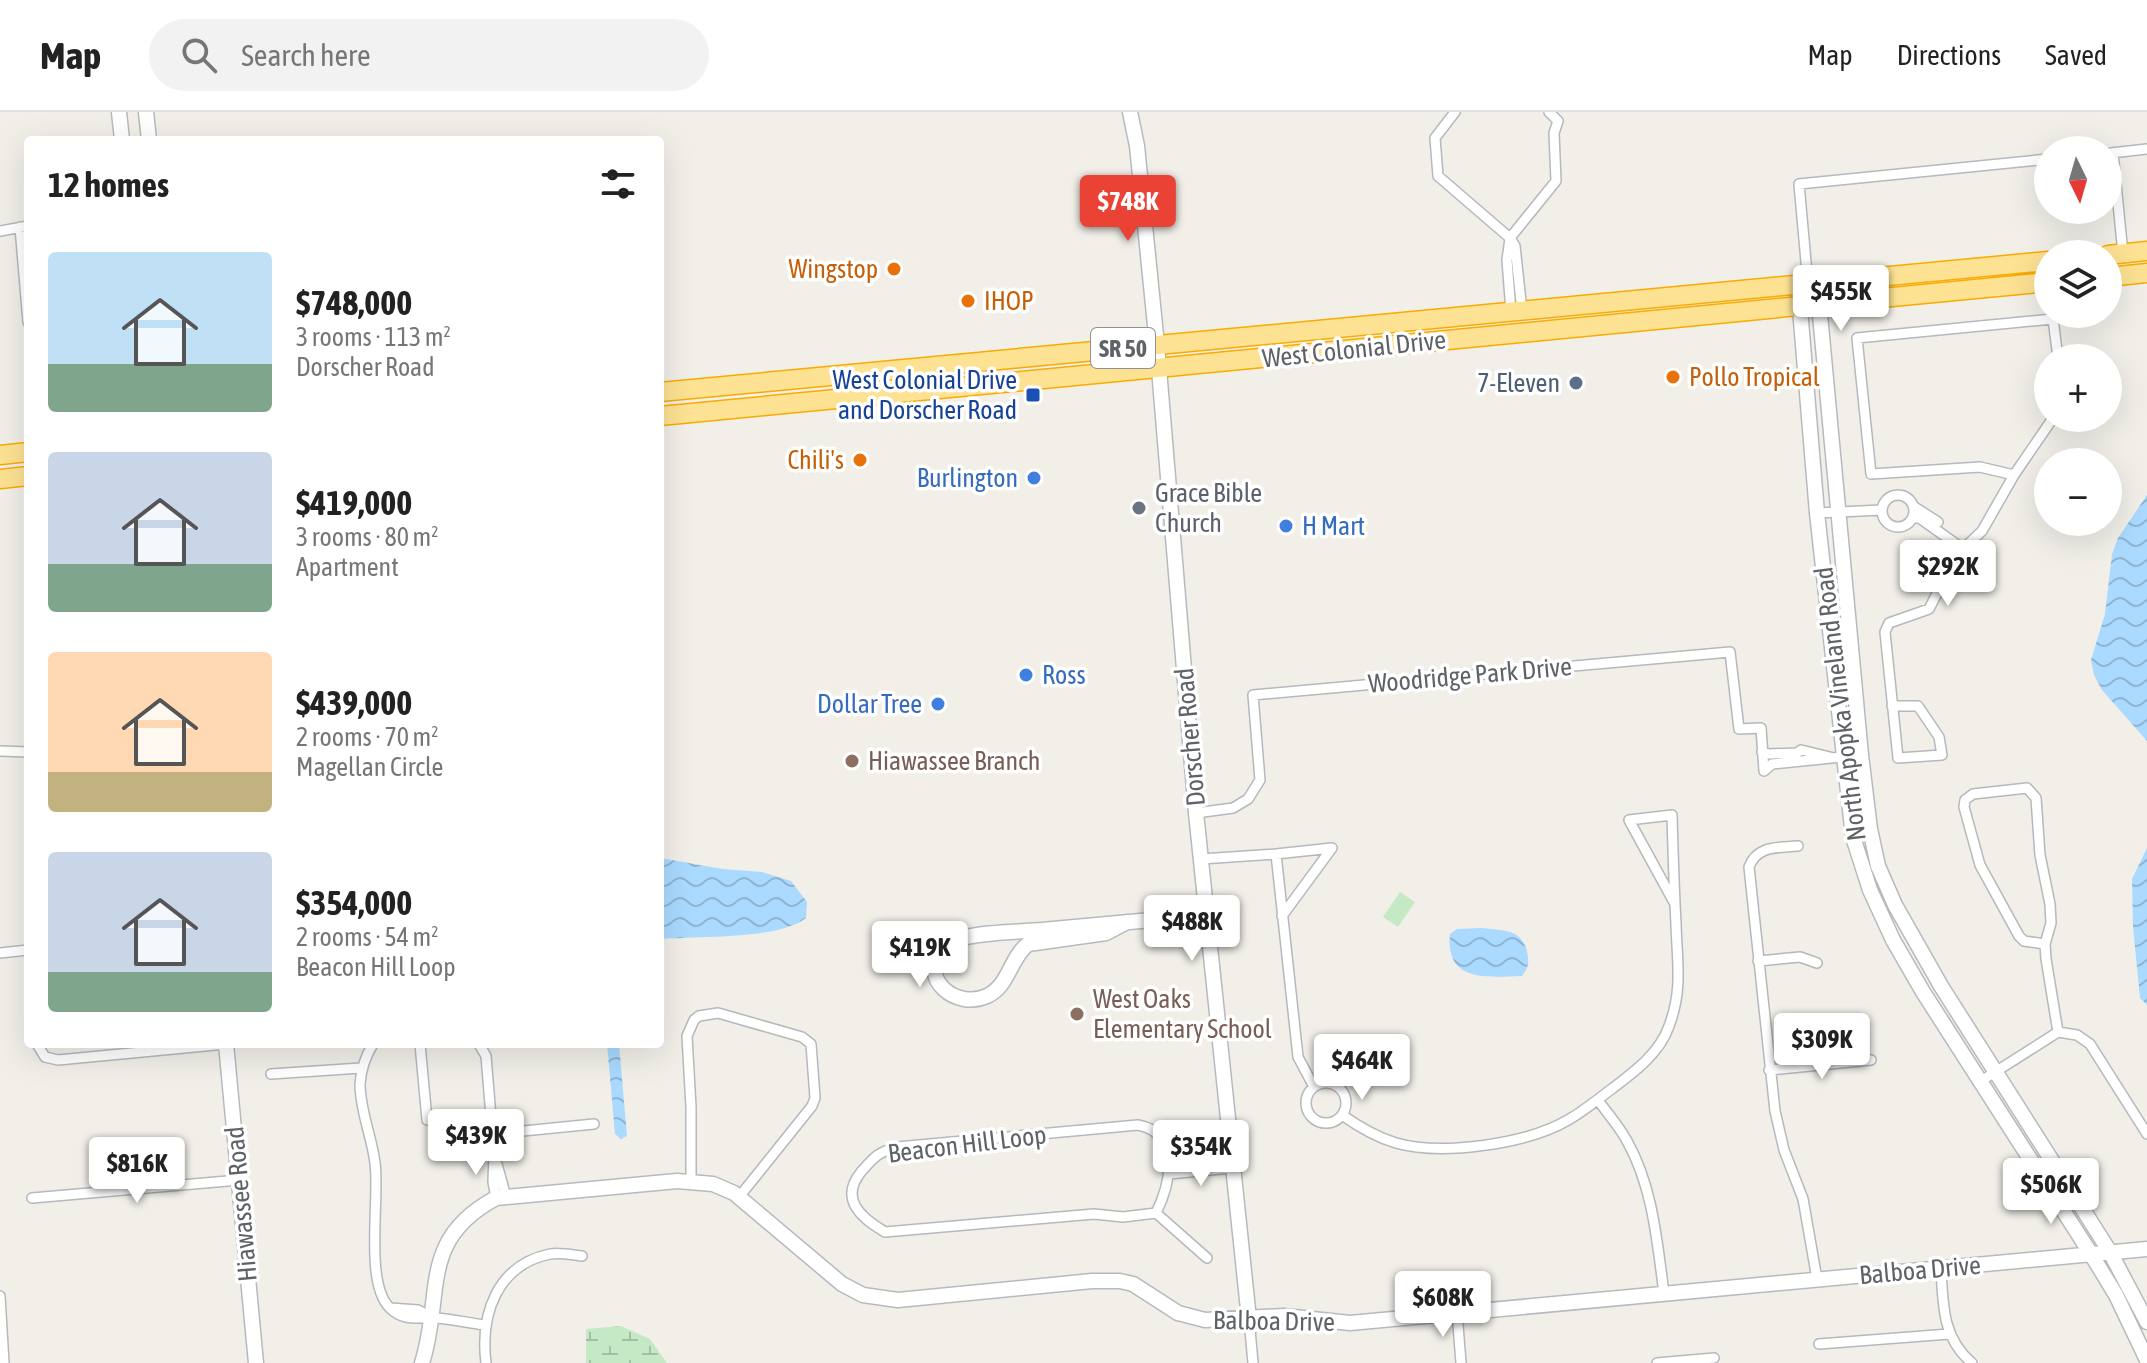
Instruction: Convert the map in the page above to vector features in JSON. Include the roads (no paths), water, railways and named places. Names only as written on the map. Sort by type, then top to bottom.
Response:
[{"type":"highway","points":[[2122,256],[2147,251]]},
{"type":"highway","name":"West Colonial Drive","points":[[664,392],[2034,262]]},
{"type":"highway","points":[[2122,276],[2147,273]]},
{"type":"highway","name":"West Colonial Drive","points":[[664,416],[2034,283]]},
{"type":"highway","points":[[1520,333],[1539,317],[1586,305]]},
{"type":"highway","points":[[1451,340],[1504,324],[1516,312]]},
{"type":"highway","points":[[800,379],[800,403]]},
{"type":"highway","points":[[0,455],[24,452]]},
{"type":"highway","points":[[0,479],[24,476]]},
{"type":"street","points":[[119,112],[122,136]]},
{"type":"street","points":[[146,112],[149,136]]},
{"type":"street","name":"Dorscher Road","points":[[1130,112],[1137,146],[1160,369],[1196,813],[1253,1363]]},
{"type":"street","points":[[1510,238],[1556,181],[1554,133],[1558,121],[1549,112]]},
{"type":"street","points":[[1451,114],[1435,138],[1438,176],[1510,238],[1515,246],[1516,312]]},
{"type":"street","points":[[2122,152],[2147,149]]},
{"type":"street","points":[[1809,305],[1799,184],[2034,160]]},
{"type":"street","points":[[0,231],[24,227]]},
{"type":"street","name":"North Apopka Vineland Road","points":[[1809,305],[1838,512],[1861,755],[1878,866],[1916,944],[2110,1252],[2147,1322]]},
{"type":"street","name":"North Apopka Vineland Road","points":[[1809,305],[1817,513],[1837,757],[1853,837],[1870,890],[1901,953],[2116,1295],[2147,1360]]},
{"type":"street","points":[[2014,475],[1980,467],[1871,474],[1857,338],[2053,319],[2056,344]]},
{"type":"street","points":[[1892,706],[1918,706],[1939,737],[1942,755],[1898,758],[1892,706],[1885,632],[1889,623],[1929,609],[1950,568],[1963,549],[1982,531],[2043,432]]},
{"type":"street","points":[[1913,506],[1913,517],[1905,525],[1894,526],[1885,520],[1882,510],[1886,500],[1895,495],[1906,497],[1913,506],[1942,525],[1946,535]]},
{"type":"street","points":[[1817,513],[1882,510]]},
{"type":"street","points":[[1913,517],[1946,535],[1963,549]]},
{"type":"street","name":"Woodridge Park Drive","points":[[1196,813],[1233,808],[1248,799],[1260,780],[1253,695],[1730,652],[1739,729],[1758,728],[1757,743],[1762,752],[1764,771],[1772,764],[1861,755]]},
{"type":"street","points":[[0,751],[24,752]]},
{"type":"street","name":"Woodridge Park Drive","points":[[1762,752],[1810,751],[1837,757]]},
{"type":"street","points":[[2045,944],[2024,941],[2019,936],[1980,865],[1964,807],[1965,800],[1973,794],[2027,788],[2036,798],[2040,855],[2050,904],[2051,923],[2045,944],[2058,1032]]},
{"type":"street","points":[[1342,1115],[1373,1134],[1399,1144],[1449,1148],[1531,1136],[1567,1121],[1632,1073],[1659,1046],[1678,999],[1680,962],[1672,815],[1629,820],[1675,904]]},
{"type":"street","points":[[1798,846],[1761,850],[1752,858],[1749,867],[1775,1111],[1784,1150],[1803,1199],[1817,1279]]},
{"type":"street","points":[[1201,859],[1332,848],[1282,916]]},
{"type":"street","points":[[1276,854],[1298,1057],[1314,1087]]},
{"type":"street","points":[[1127,922],[1106,933],[1033,941],[1020,950],[1002,983],[986,996],[955,997],[944,991],[937,980],[939,954],[956,939],[1127,922],[1206,915]]},
{"type":"street","points":[[0,953],[24,950]]},
{"type":"street","points":[[1758,961],[1800,957],[1817,963]]},
{"type":"street","points":[[691,1181],[687,1036],[694,1020],[707,1013],[718,1013],[802,1037],[811,1044],[815,1098],[812,1106],[739,1197]]},
{"type":"street","points":[[1981,1081],[2058,1032],[2077,1035],[2090,1044],[2147,1134]]},
{"type":"street","points":[[39,1048],[45,1057],[58,1060],[184,1048]]},
{"type":"street","name":"Hiawassee Road","points":[[226,1048],[256,1363]]},
{"type":"street","points":[[371,1048],[361,1068],[360,1089],[376,1164],[375,1237],[378,1283],[383,1299],[389,1308],[418,1310],[433,1318],[485,1325]]},
{"type":"street","points":[[420,1048],[427,1120]]},
{"type":"street","points":[[422,1363],[433,1318],[437,1270],[443,1250],[457,1228],[474,1210],[501,1198],[493,1182],[494,1153],[486,1056],[481,1048]]},
{"type":"street","points":[[1769,1070],[1871,1060]]},
{"type":"street","points":[[271,1074],[361,1068]]},
{"type":"street","points":[[1329,1084],[1341,1090],[1346,1102],[1342,1115],[1325,1123],[1312,1118],[1306,1104],[1309,1092],[1314,1087],[1329,1084]]},
{"type":"street","points":[[1598,1100],[1627,1140],[1641,1169],[1653,1213],[1664,1293]]},
{"type":"street","points":[[492,1134],[594,1124]]},
{"type":"street","name":"Beacon Hill Loop","points":[[1138,1125],[1152,1128],[1162,1138],[1168,1160],[1166,1193],[1156,1213],[1123,1217],[1094,1214],[885,1232],[871,1224],[856,1208],[851,1192],[854,1181],[877,1153],[897,1147],[1138,1125]]},
{"type":"street","points":[[1168,1160],[1231,1162]]},
{"type":"street","points":[[1169,1174],[1231,1162]]},
{"type":"street","points":[[32,1198],[239,1180]]},
{"type":"street","name":"Balboa Drive","points":[[501,1198],[691,1181],[713,1184],[739,1197],[842,1284],[875,1298],[898,1300],[1120,1281],[1144,1289],[1190,1318],[1219,1321],[1286,1316],[1350,1323],[2147,1249]]},
{"type":"street","points":[[1156,1213],[1207,1258]]},
{"type":"street","points":[[486,1363],[485,1325],[494,1294],[511,1272],[531,1260],[553,1253],[582,1256]]},
{"type":"street","points":[[1941,1268],[1944,1313],[1949,1334],[1972,1363]]},
{"type":"street","points":[[0,1296],[4,1363]]},
{"type":"street","points":[[1457,1312],[1461,1363]]},
{"type":"street","points":[[1819,1344],[1949,1334]]},
{"type":"street","points":[[1657,1363],[1714,1358]]},
{"type":"water","points":[[2147,495],[2147,741],[2102,690],[2091,660],[2105,614],[2112,554],[2122,532]]},
{"type":"water","points":[[2147,848],[2147,1005],[2140,998],[2132,879]]},
{"type":"water","points":[[664,859],[762,872],[791,881],[807,902],[806,918],[793,925],[757,934],[664,939]]},
{"type":"water","points":[[1482,928],[1518,936],[1526,948],[1528,960],[1522,976],[1471,974],[1454,961],[1450,934],[1457,929]]},
{"type":"water","points":[[607,1048],[619,1048],[627,1136],[621,1139],[615,1134]]},
{"type":"place","name":"Wingstop","points":[[894,269]]},
{"type":"place","name":"IHOP","points":[[968,301]]},
{"type":"place","name":"Pollo Tropical","points":[[1673,377]]},
{"type":"place","name":"7-Eleven","points":[[1576,383]]},
{"type":"place","name":"West Colonial Drive and Dorscher Road","points":[[1033,395]]},
{"type":"place","name":"Chili's","points":[[860,460]]},
{"type":"place","name":"Burlington","points":[[1034,478]]},
{"type":"place","name":"Grace Bible Church","points":[[1139,508]]},
{"type":"place","name":"H Mart","points":[[1286,526]]},
{"type":"place","name":"Ross","points":[[1026,675]]},
{"type":"place","name":"Dollar Tree","points":[[938,704]]},
{"type":"place","name":"Hiawassee Branch","points":[[852,761]]},
{"type":"place","name":"West Oaks Elementary School","points":[[1077,1014]]}]
